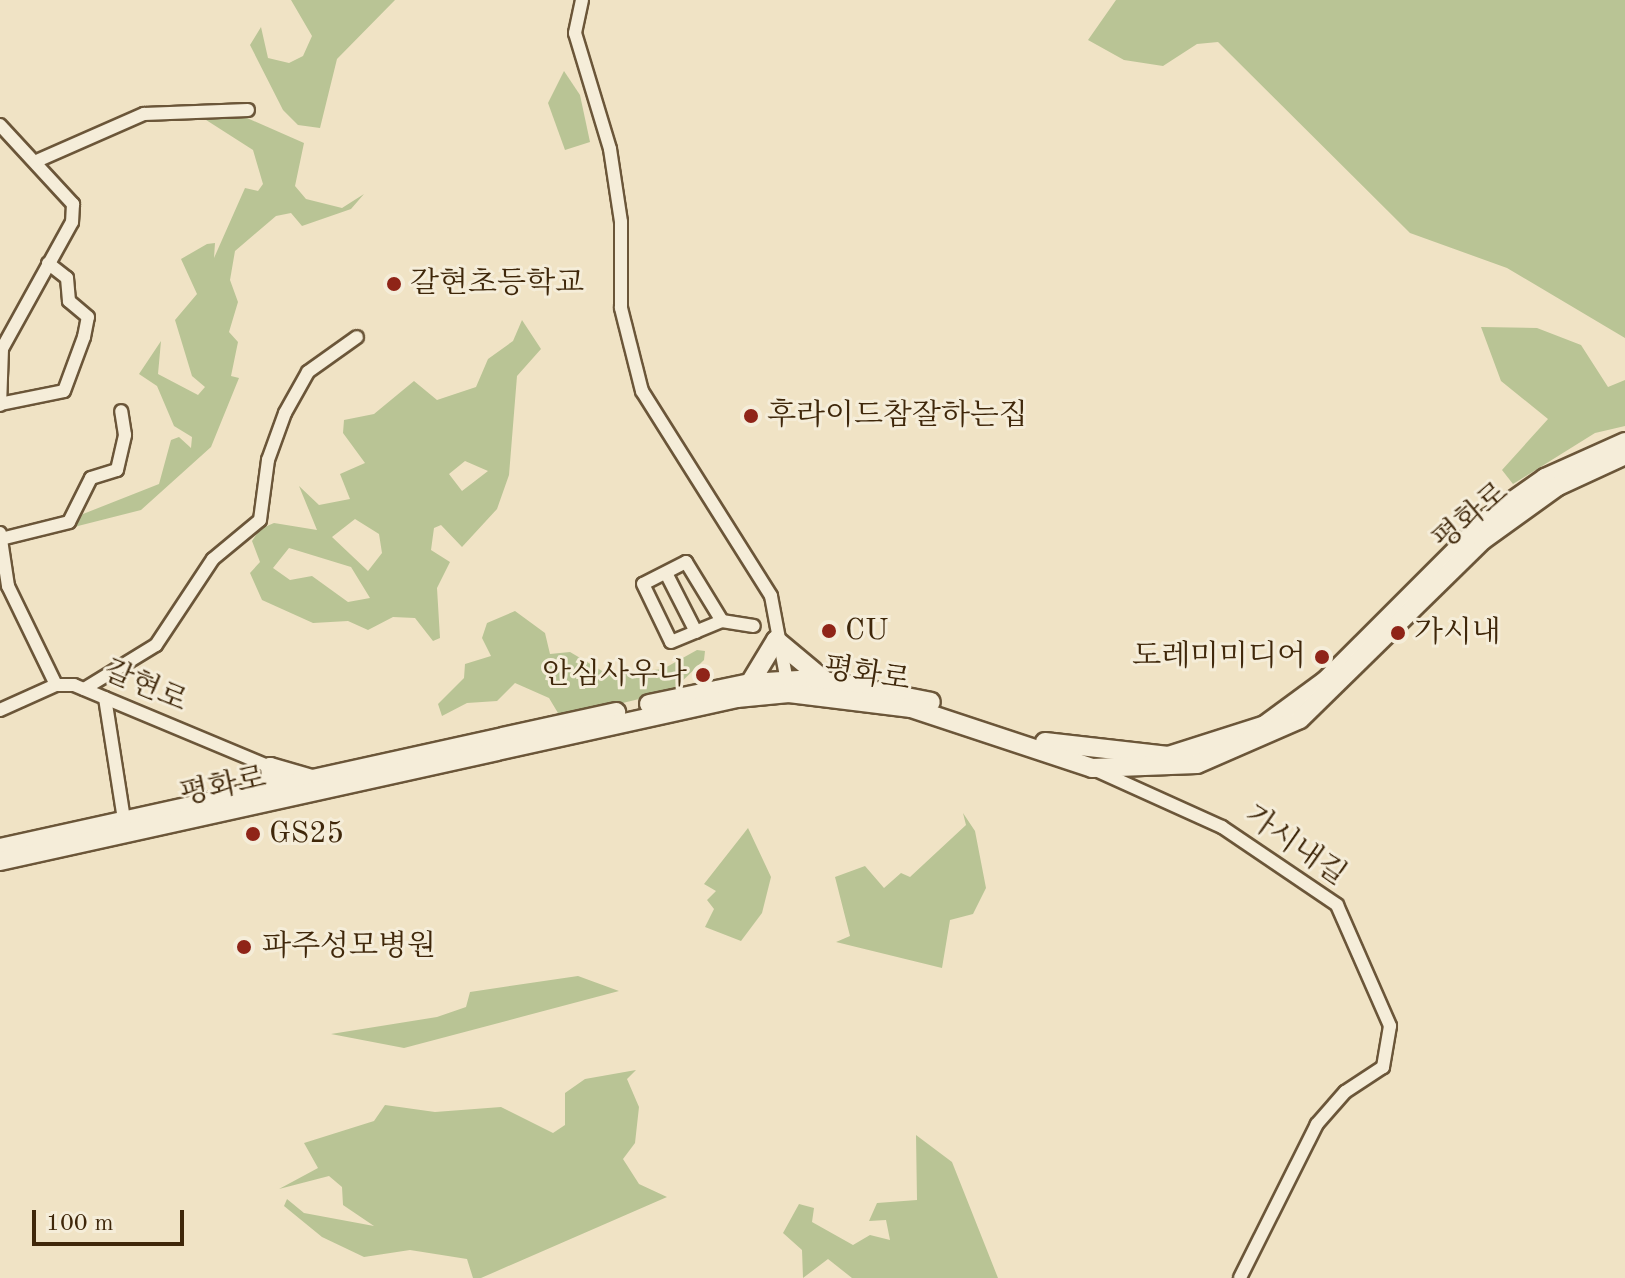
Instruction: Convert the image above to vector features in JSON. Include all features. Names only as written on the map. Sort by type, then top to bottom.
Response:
[{"type":"main road","name":"평화로","points":[[0,848],[126,828],[824,680],[894,691],[1093,753],[1168,756],[1227,741],[1274,719],[1325,681],[1488,518],[1545,478],[1625,442]]},
{"type":"main road","name":"평화로","points":[[0,861],[272,789],[750,683],[911,708],[1092,768],[1197,764],[1300,719],[1483,540],[1558,486],[1625,455]]},
{"type":"main road","points":[[750,683],[776,640],[824,680]]},
{"type":"main road","points":[[272,789],[270,767],[315,780]]},
{"type":"street","points":[[582,0],[575,33],[610,149],[621,222],[621,308],[642,391],[771,596],[776,640],[788,687]]},
{"type":"street","points":[[39,160],[144,114],[248,110]]},
{"type":"street","points":[[0,125],[8,142],[39,160],[73,204],[72,222],[2,336],[0,405],[64,391],[84,337],[88,317],[69,301],[67,278],[48,263]]},
{"type":"street","points":[[84,689],[156,645],[213,559],[260,520],[268,460],[285,413],[308,372],[357,337]]},
{"type":"street","points":[[56,685],[8,586],[1,535],[69,522],[91,478],[117,470],[125,435],[121,411]]},
{"type":"street","points":[[722,621],[686,562],[643,584],[671,642],[722,621],[754,626]]},
{"type":"street","points":[[666,573],[696,632]]},
{"type":"street","name":"갈현로","points":[[0,710],[56,685],[84,689],[270,767]]},
{"type":"street","points":[[105,698],[126,828]]},
{"type":"street","name":"가시내길","points":[[1092,768],[1222,827],[1337,905],[1390,1026],[1383,1067],[1345,1092],[1317,1124],[1240,1278]]},
{"type":"green space","points":[[291,0],[395,0],[337,59],[320,128],[298,125],[283,110],[250,45],[261,27],[268,58],[289,63],[303,56],[312,36]]},
{"type":"green space","points":[[1116,0],[1625,0],[1625,338],[1507,268],[1410,233],[1218,42],[1197,44],[1163,66],[1124,60],[1088,40]]},
{"type":"green space","points":[[564,71],[580,95],[590,142],[565,150],[548,103]]},
{"type":"green space","points":[[203,118],[247,118],[304,143],[295,186],[306,199],[342,208],[364,194],[351,209],[302,226],[291,213],[276,216],[235,251],[230,280],[238,302],[229,332],[238,342],[231,376],[239,378],[211,447],[141,510],[74,527],[83,514],[159,484],[171,440],[179,437],[191,448],[192,437],[174,426],[157,386],[139,374],[161,341],[158,374],[198,395],[205,387],[192,376],[175,320],[197,294],[181,259],[207,244],[215,243],[214,258],[245,188],[258,191],[263,184],[253,150]]},
{"type":"green space","points":[[522,320],[541,349],[517,376],[509,475],[497,509],[462,547],[441,525],[434,528],[431,550],[450,562],[437,588],[440,638],[433,641],[415,618],[393,617],[368,630],[348,621],[313,623],[262,600],[250,573],[260,562],[252,541],[260,529],[274,523],[317,530],[299,486],[319,505],[350,499],[340,474],[365,463],[343,433],[344,420],[374,414],[414,381],[437,400],[476,387],[488,359],[513,341]],"holes":[[[465,461],[488,471],[462,491],[449,474]],[[355,519],[379,534],[382,553],[368,571],[332,537]],[[289,548],[351,567],[370,598],[348,602],[312,576],[290,580],[273,568]]]},
{"type":"green space","points":[[1481,327],[1537,328],[1581,345],[1608,387],[1625,380],[1625,426],[1595,433],[1513,484],[1502,470],[1548,419],[1501,381]]},
{"type":"green space","points":[[515,611],[545,633],[550,654],[570,652],[609,675],[663,669],[697,650],[705,651],[704,660],[672,691],[561,718],[549,698],[515,683],[497,701],[467,703],[442,716],[438,704],[464,678],[465,664],[491,656],[482,638],[487,623]]},
{"type":"green space","points":[[963,813],[975,831],[986,888],[973,914],[950,920],[942,968],[836,942],[850,936],[835,877],[865,866],[884,888],[901,873],[910,877],[966,825]]},
{"type":"green space","points":[[748,828],[771,877],[762,913],[741,941],[705,927],[714,909],[707,900],[716,891],[704,884]]},
{"type":"green space","points":[[578,976],[619,991],[404,1048],[331,1034],[437,1017],[466,1007],[470,992]]},
{"type":"green space","points":[[636,1070],[627,1079],[639,1107],[635,1143],[623,1159],[639,1184],[667,1197],[481,1278],[473,1278],[467,1259],[410,1250],[364,1257],[322,1237],[284,1206],[287,1199],[304,1213],[374,1226],[343,1205],[342,1187],[329,1176],[279,1189],[318,1168],[304,1143],[374,1121],[385,1105],[435,1112],[501,1107],[553,1133],[565,1125],[565,1093],[585,1079]]},
{"type":"green space","points":[[916,1135],[952,1162],[998,1278],[852,1278],[828,1259],[803,1278],[802,1250],[783,1233],[799,1204],[814,1208],[812,1222],[853,1245],[870,1235],[890,1240],[886,1220],[869,1221],[877,1203],[917,1200]]},
{"type":"place","name":"갈현초등학교","points":[[394,284]]},
{"type":"place","name":"후라이드참잘하는집","points":[[751,416]]},
{"type":"place","name":"CU","points":[[829,631]]},
{"type":"place","name":"가시내","points":[[1398,633]]},
{"type":"place","name":"도레미미디어","points":[[1322,657]]},
{"type":"place","name":"안심사우나","points":[[703,675]]},
{"type":"place","name":"GS25","points":[[253,834]]},
{"type":"place","name":"파주성모병원","points":[[244,947]]}]
